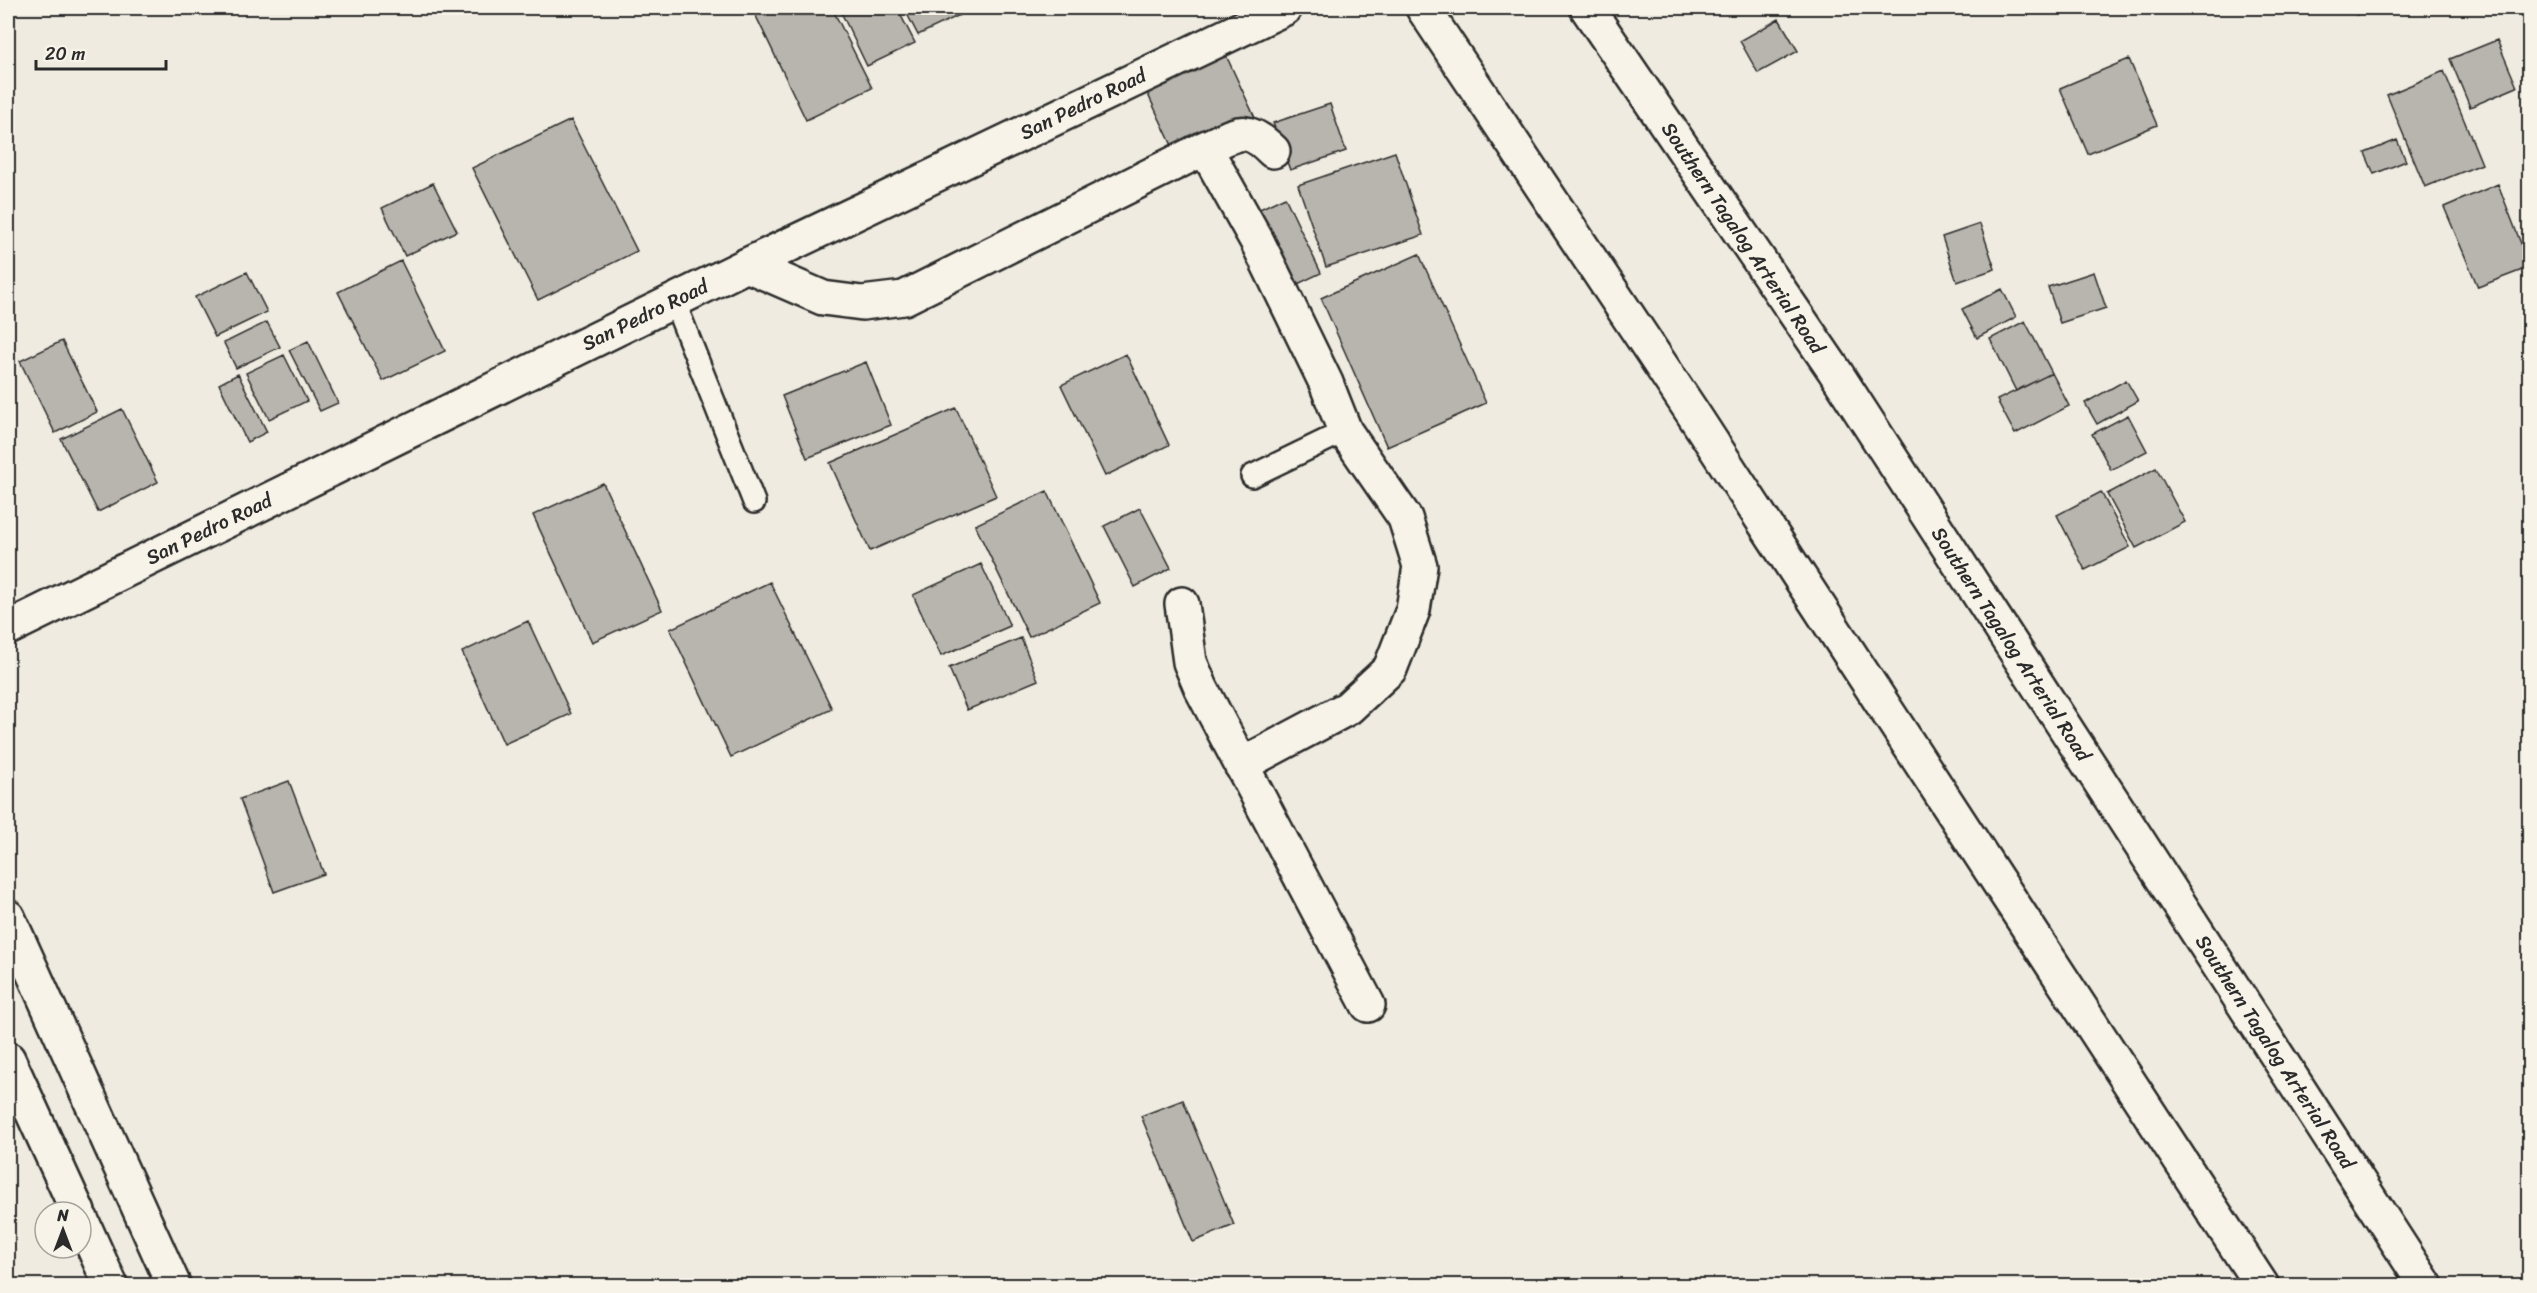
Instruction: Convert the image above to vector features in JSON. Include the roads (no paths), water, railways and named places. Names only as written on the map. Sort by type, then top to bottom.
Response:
[{"type":"main road","points":[[1423,8],[1692,412],[2262,1286]]},
{"type":"main road","name":"Southern Tagalog Arterial Road","points":[[1587,8],[1840,380],[2426,1286]]},
{"type":"main road","name":"San Pedro Road","points":[[8,628],[747,265],[1277,11]]},
{"type":"main road","points":[[747,265],[823,298],[862,303],[904,298],[1205,148],[1240,133],[1257,135],[1273,151]]},
{"type":"main road","points":[[1205,148],[1257,241],[1326,383],[1345,431],[1405,518],[1420,566],[1413,610],[1390,669],[1348,708],[1241,765]]},
{"type":"main road","points":[[1182,604],[1190,662],[1201,688],[1368,1005]]},
{"type":"main road","points":[[8,917],[174,1286]]},
{"type":"main road","points":[[8,1059],[73,1200]]},
{"type":"main road","points":[[93,1246],[111,1286]]},
{"type":"lane","points":[[674,301],[753,502]]},
{"type":"lane","points":[[1252,476],[1345,431]]}]
